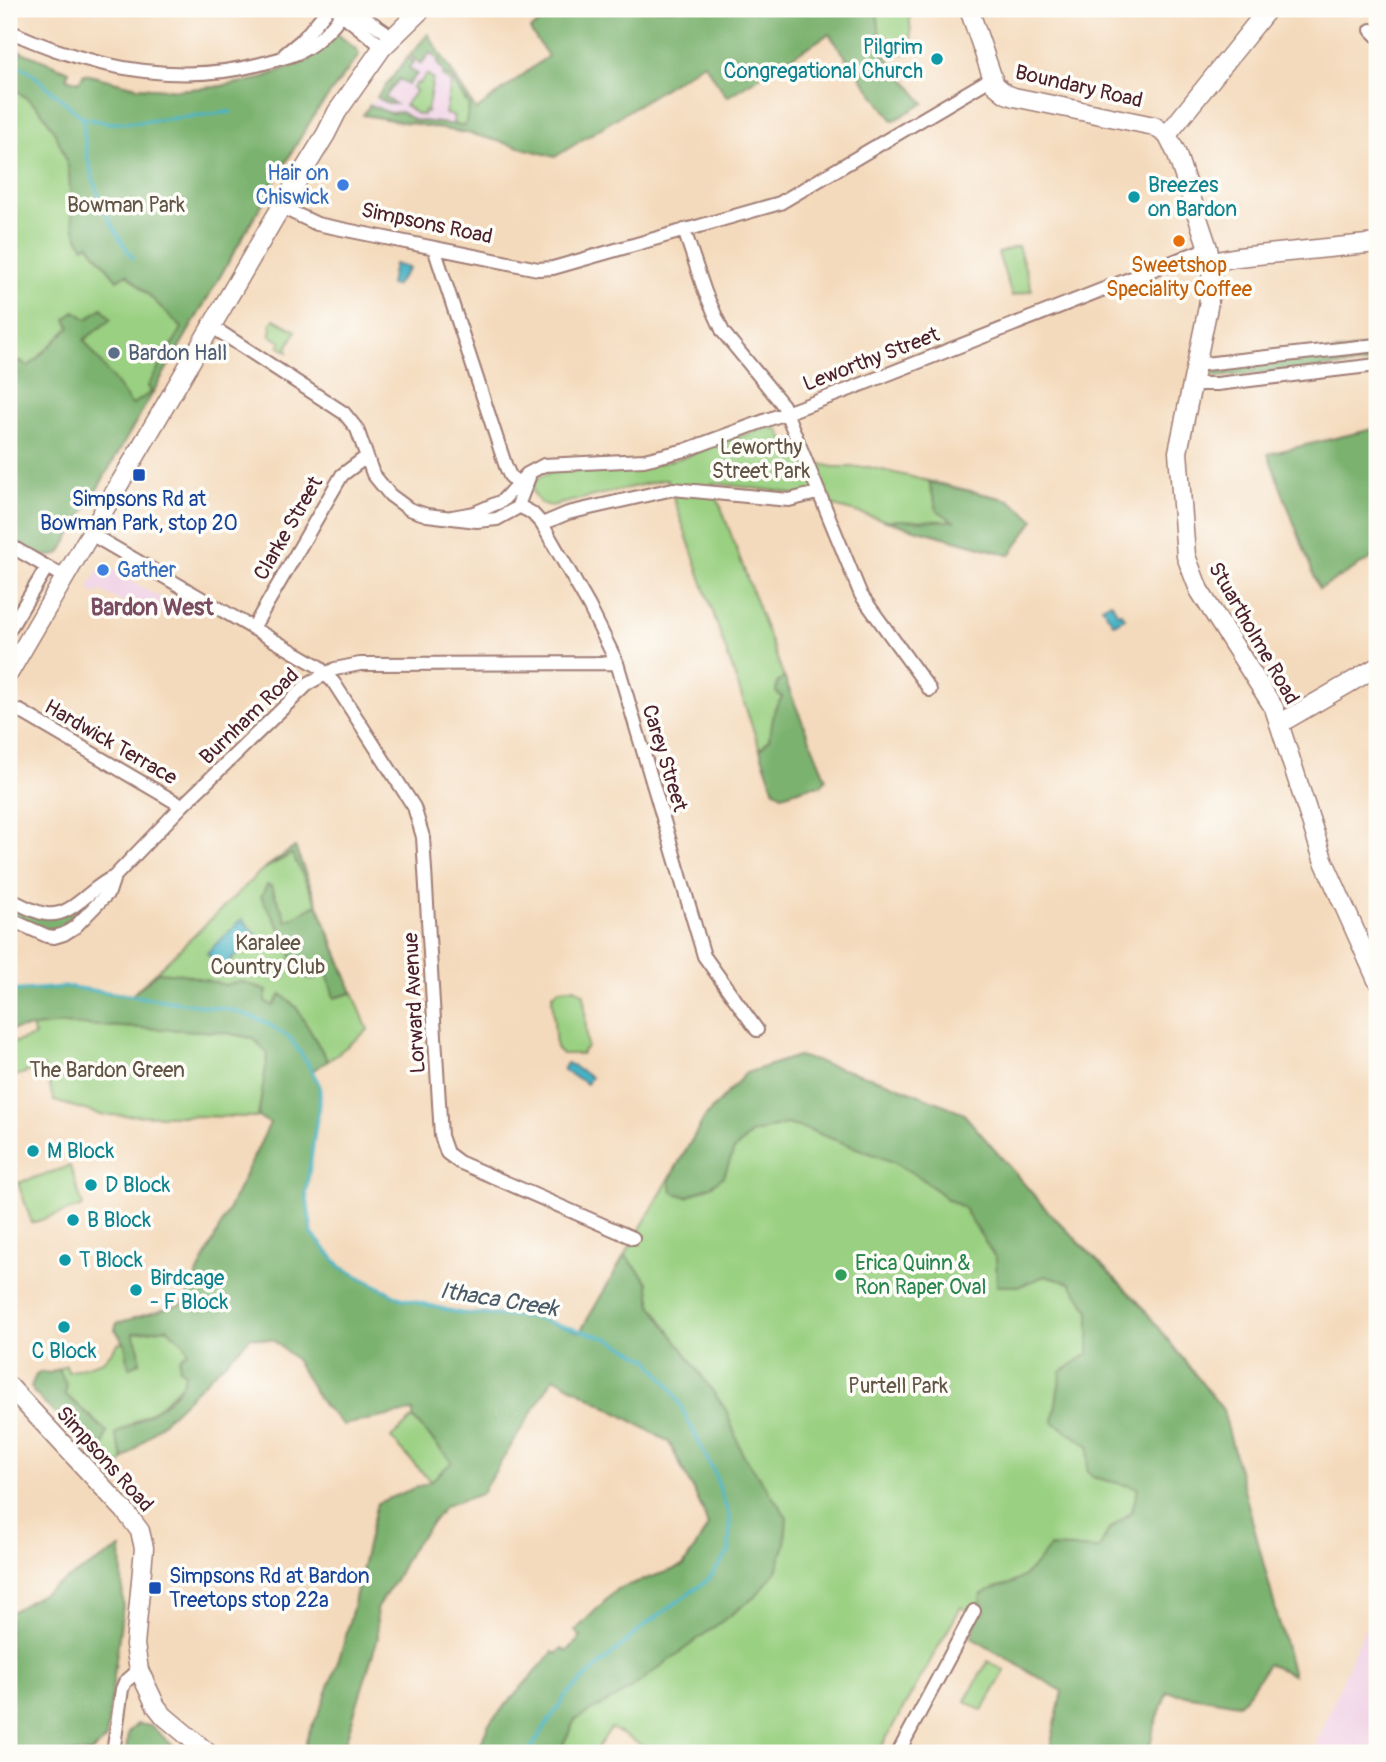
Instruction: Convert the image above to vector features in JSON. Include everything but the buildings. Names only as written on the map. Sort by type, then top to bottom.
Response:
[{"type":"main road","points":[[9,673],[281,207],[327,134],[337,112],[422,9]]},
{"type":"main road","points":[[390,45],[433,9]]},
{"type":"main road","points":[[969,9],[992,78]]},
{"type":"main road","points":[[1167,135],[1268,9]]},
{"type":"main road","name":"Boundary Road","points":[[992,78],[995,85],[1006,94],[1154,126],[1167,135]]},
{"type":"main road","name":"Stuartholme Road","points":[[1167,135],[1184,171],[1210,255],[1211,293],[1178,452],[1186,556],[1199,590],[1265,692],[1279,724],[1323,859],[1377,980]]},
{"type":"main road","points":[[1210,255],[1238,257],[1377,243]]},
{"type":"main road","points":[[1279,724],[1377,667]]},
{"type":"main road","name":"Simpsons Road","points":[[9,1387],[125,1511],[140,1531],[144,1548],[135,1646],[139,1670],[156,1706],[164,1716],[208,1753]]},
{"type":"street","points":[[276,60],[303,39],[328,9]]},
{"type":"street","points":[[9,31],[75,57],[154,73],[214,72],[276,60],[307,49],[324,34],[342,10],[390,45]]},
{"type":"street","name":"Simpsons Road","points":[[281,207],[317,224],[544,269],[786,201],[992,78]]},
{"type":"street","points":[[684,230],[709,303],[723,332],[786,412],[861,595],[930,690]]},
{"type":"street","points":[[434,248],[506,467],[510,476],[519,484],[519,506]]},
{"type":"street","name":"Leworthy Street","points":[[539,467],[644,460],[664,456],[1210,255]]},
{"type":"street","points":[[211,326],[344,413],[355,425],[375,477],[400,502],[416,512],[475,521],[487,521],[506,515],[519,506],[529,477],[539,467]]},
{"type":"street","points":[[1195,365],[1377,345]]},
{"type":"street","points":[[1191,384],[1217,384],[1377,365]]},
{"type":"street","name":"Clarke Street","points":[[253,628],[342,475],[366,457]]},
{"type":"street","points":[[452,517],[474,513],[496,504],[529,472],[539,467]]},
{"type":"street","points":[[542,524],[568,513],[673,489],[789,500],[817,493]]},
{"type":"street","name":"Carey Street","points":[[519,506],[532,513],[542,524],[589,606],[617,663],[704,956],[757,1030]]},
{"type":"street","points":[[89,533],[318,666],[325,673]]},
{"type":"street","points":[[9,545],[64,577]]},
{"type":"street","points":[[9,630],[47,567]]},
{"type":"street","name":"Burnham Road","points":[[9,899],[42,913],[58,913],[69,908],[101,882],[114,877],[182,806],[309,683],[325,673],[360,664],[617,663]]},
{"type":"street","name":"Lorward Avenue","points":[[325,673],[408,798],[420,821],[425,862],[441,1136],[447,1153],[459,1162],[633,1238]]},
{"type":"street","name":"Hardwick Terrace","points":[[20,711],[182,806]]},
{"type":"street","name":"Burnham Road","points":[[9,919],[47,936],[64,934],[75,927],[109,892],[114,877]]},
{"type":"street","points":[[898,1753],[974,1611]]},
{"type":"street","points":[[113,1753],[122,1689],[125,1682],[139,1670]]},
{"type":"shaded area","points":[[428,34],[476,110],[472,134],[363,115]]},
{"type":"shaded area","points":[[108,567],[166,601],[156,618],[100,590],[97,594],[88,589],[99,569]]},
{"type":"shaded area","points":[[1377,1604],[1377,1753],[1320,1753],[1317,1741]]},
{"type":"green space","points":[[558,9],[877,9],[881,50],[924,103],[893,121],[829,34],[727,97],[704,63],[555,157],[472,134],[363,115],[370,105],[390,113],[401,112],[414,120],[465,126],[469,106],[451,77],[442,76],[444,72],[437,63],[439,60],[430,53],[421,64],[410,55],[428,34],[476,110],[548,56],[530,30]]},
{"type":"green space","points":[[877,9],[909,9],[912,48],[909,53],[888,54],[881,50]]},
{"type":"green space","name":"Bowman Park","points":[[336,33],[357,50],[359,55],[300,138],[60,553],[47,556],[27,549],[9,537],[9,47],[69,71],[66,78],[79,82],[84,74],[137,87],[178,90],[256,80],[310,60],[332,34]]},
{"type":"green space","name":"Bowman Park","points":[[336,33],[357,50],[359,55],[300,138],[60,553],[47,556],[27,549],[9,537],[9,367],[20,360],[28,367],[70,327],[66,319],[75,311],[87,319],[102,308],[111,319],[84,340],[132,405],[151,392],[148,386],[182,328],[127,274],[117,280],[88,244],[84,247],[79,239],[73,221],[65,156],[52,127],[41,111],[9,85],[9,47],[69,71],[66,78],[79,82],[84,74],[137,87],[178,90],[256,80],[310,60],[332,34]]},
{"type":"green space","points":[[408,57],[414,62],[409,68],[417,74],[408,85],[399,79],[385,97],[395,104],[388,104],[377,97]]},
{"type":"green space","points":[[427,74],[433,79],[427,112],[424,111],[423,115],[417,114],[405,105],[416,91],[413,88]]},
{"type":"green space","points":[[448,75],[469,106],[466,126],[453,124],[454,116],[445,114],[451,83],[445,78]]},
{"type":"green space","points":[[1018,246],[1032,290],[1012,296],[998,253]]},
{"type":"green space","points":[[274,319],[296,331],[287,348],[288,352],[279,346],[281,342],[270,335],[270,325]]},
{"type":"green space","points":[[1377,346],[1377,363],[1216,377],[1211,373],[1217,368]]},
{"type":"green space","name":"Leworthy Street Park","points":[[770,427],[779,430],[793,457],[833,467],[869,467],[1009,500],[1034,520],[1010,555],[784,492],[712,483],[799,718],[826,779],[821,786],[811,786],[782,795],[774,790],[667,479],[551,506],[540,503],[533,492],[533,485],[538,478],[553,471],[636,468],[657,464]]},
{"type":"green space","points":[[1377,428],[1377,555],[1319,589],[1268,454]]},
{"type":"green space","points":[[929,482],[1009,500],[1034,520],[1010,555],[882,520],[953,521],[937,510]]},
{"type":"green space","points":[[784,677],[826,779],[821,786],[811,786],[782,795],[774,790],[760,750],[769,739],[775,708],[782,697],[776,692],[777,683]]},
{"type":"green space","name":"Karalee Country Club","points":[[295,847],[368,1030],[328,1061],[311,1070],[289,1037],[132,995],[262,870]]},
{"type":"green space","points":[[295,847],[352,993],[334,998],[327,973],[312,979],[293,972],[290,938],[282,932],[261,897],[267,885],[271,886],[287,921],[317,904],[292,854],[262,870]]},
{"type":"green space","points":[[108,884],[69,928],[54,934],[9,916],[9,906],[34,916],[72,913],[88,903]]},
{"type":"green space","points":[[158,972],[183,974],[225,985],[241,981],[267,991],[265,1001],[273,1006],[281,994],[296,1007],[328,1061],[312,1071],[319,1084],[320,1096],[306,1193],[312,1234],[341,1267],[400,1298],[460,1313],[530,1317],[580,1332],[625,1255],[648,1282],[652,1306],[726,1410],[742,1453],[787,1517],[785,1544],[776,1571],[756,1596],[629,1690],[575,1720],[559,1753],[478,1753],[488,1725],[553,1652],[556,1654],[562,1648],[567,1652],[581,1637],[575,1631],[617,1589],[684,1566],[708,1526],[703,1510],[669,1442],[554,1377],[481,1494],[445,1506],[411,1549],[376,1609],[378,1637],[342,1753],[305,1753],[308,1734],[321,1708],[343,1646],[377,1503],[430,1482],[452,1462],[413,1418],[413,1411],[343,1425],[322,1404],[294,1358],[273,1340],[251,1337],[124,1460],[115,1434],[157,1409],[176,1392],[185,1373],[179,1368],[180,1358],[188,1352],[185,1344],[167,1328],[133,1333],[140,1362],[129,1368],[125,1344],[115,1329],[117,1323],[183,1304],[270,1123],[258,1117],[268,1054],[253,1038],[220,1032],[62,1024],[9,1030],[9,991],[70,987],[132,995]]},
{"type":"green space","points":[[575,988],[584,994],[587,1047],[581,1054],[562,1054],[556,1048],[552,996],[559,989]]},
{"type":"green space","name":"The Bardon Green","points":[[62,1024],[220,1032],[253,1038],[269,1054],[258,1117],[102,1115],[54,1101],[44,1067],[9,1078],[9,1044],[35,1036],[32,1026]]},
{"type":"green space","name":"Purtell Park","points":[[798,1056],[886,1082],[962,1112],[1043,1206],[1139,1303],[1223,1410],[1077,1668],[961,1607],[878,1753],[655,1753],[611,1728],[594,1753],[478,1753],[488,1725],[553,1652],[556,1654],[562,1648],[567,1652],[581,1637],[575,1631],[617,1589],[683,1566],[708,1527],[703,1510],[669,1442],[544,1371],[573,1345],[705,1117],[746,1073]]},
{"type":"green space","points":[[798,1056],[886,1082],[962,1112],[1043,1206],[1139,1303],[1223,1410],[1293,1675],[1268,1664],[1238,1704],[1167,1692],[1153,1731],[1149,1753],[1049,1753],[1062,1691],[972,1638],[981,1595],[1023,1577],[1050,1547],[1099,1549],[1108,1531],[1132,1511],[1138,1488],[1092,1477],[1087,1470],[1089,1446],[1053,1422],[1061,1372],[1089,1353],[1089,1310],[1070,1283],[1045,1276],[1020,1286],[997,1286],[996,1259],[963,1207],[893,1162],[809,1130],[786,1124],[751,1134],[734,1150],[724,1176],[711,1186],[687,1197],[672,1192],[670,1179],[705,1117],[746,1073]]},
{"type":"green space","points":[[70,1166],[83,1206],[32,1223],[18,1183]]},
{"type":"green space","points":[[167,1328],[185,1344],[189,1352],[185,1381],[158,1408],[115,1434],[124,1460],[112,1472],[97,1456],[104,1444],[92,1417],[78,1408],[65,1394],[58,1369],[66,1365],[68,1372],[103,1361],[119,1343],[125,1343],[129,1367],[132,1333]]},
{"type":"green space","points":[[58,1369],[67,1385],[65,1394],[107,1432],[97,1456],[34,1393],[31,1386],[36,1375]]},
{"type":"green space","points":[[413,1418],[453,1462],[431,1482],[391,1438]]},
{"type":"green space","points":[[121,1548],[123,1605],[106,1739],[91,1753],[9,1753],[9,1613]]},
{"type":"green space","points":[[988,1661],[1005,1671],[982,1711],[965,1701]]},
{"type":"green space","points":[[137,1724],[151,1726],[181,1753],[126,1753],[128,1733]]},
{"type":"water","points":[[394,264],[409,268],[395,286],[390,285]]},
{"type":"water","points":[[1111,602],[1118,614],[1121,613],[1125,618],[1114,624],[1102,607]]},
{"type":"water","points":[[242,919],[257,936],[222,968],[207,953]]},
{"type":"water","points":[[567,1063],[591,1077],[587,1084],[563,1070]]},
{"type":"waterway","points":[[9,61],[29,71],[83,118],[109,123],[139,122],[231,112]]},
{"type":"waterway","points":[[83,118],[87,156],[98,192],[113,226],[133,258]]},
{"type":"waterway","name":"Ithaca Creek","points":[[9,991],[70,987],[232,1010],[263,1021],[289,1037],[319,1084],[320,1096],[306,1193],[312,1234],[341,1267],[400,1298],[460,1313],[530,1317],[610,1339],[649,1360],[672,1389],[714,1472],[730,1519],[729,1552],[708,1580],[645,1625],[566,1695],[528,1753]]},
{"type":"place","name":"Pilgrim Congregational Church","points":[[937,59]]},
{"type":"place","name":"Hair on Chiswick","points":[[343,185]]},
{"type":"place","name":"Breezes on Bardon","points":[[1134,197]]},
{"type":"place","name":"Sweetshop Speciality Coffee","points":[[1179,241]]},
{"type":"place","name":"Bardon Hall","points":[[114,353]]},
{"type":"place","name":"Simpsons Rd at Bowman Park, stop 20","points":[[139,475]]},
{"type":"place","name":"Gather","points":[[103,570]]},
{"type":"place","name":"M Block","points":[[33,1151]]},
{"type":"place","name":"D Block","points":[[91,1185]]},
{"type":"place","name":"B Block","points":[[73,1220]]},
{"type":"place","name":"T Block","points":[[65,1260]]},
{"type":"place","name":"Erica Quinn & Ron Raper Oval","points":[[841,1275]]},
{"type":"place","name":"Birdcage - F Block","points":[[136,1290]]},
{"type":"place","name":"C Block","points":[[64,1327]]},
{"type":"place","name":"Simpsons Rd at Bardon Treetops stop 22a","points":[[155,1588]]},
{"type":"district","name":"Bardon West","points":[[152,607]]}]
